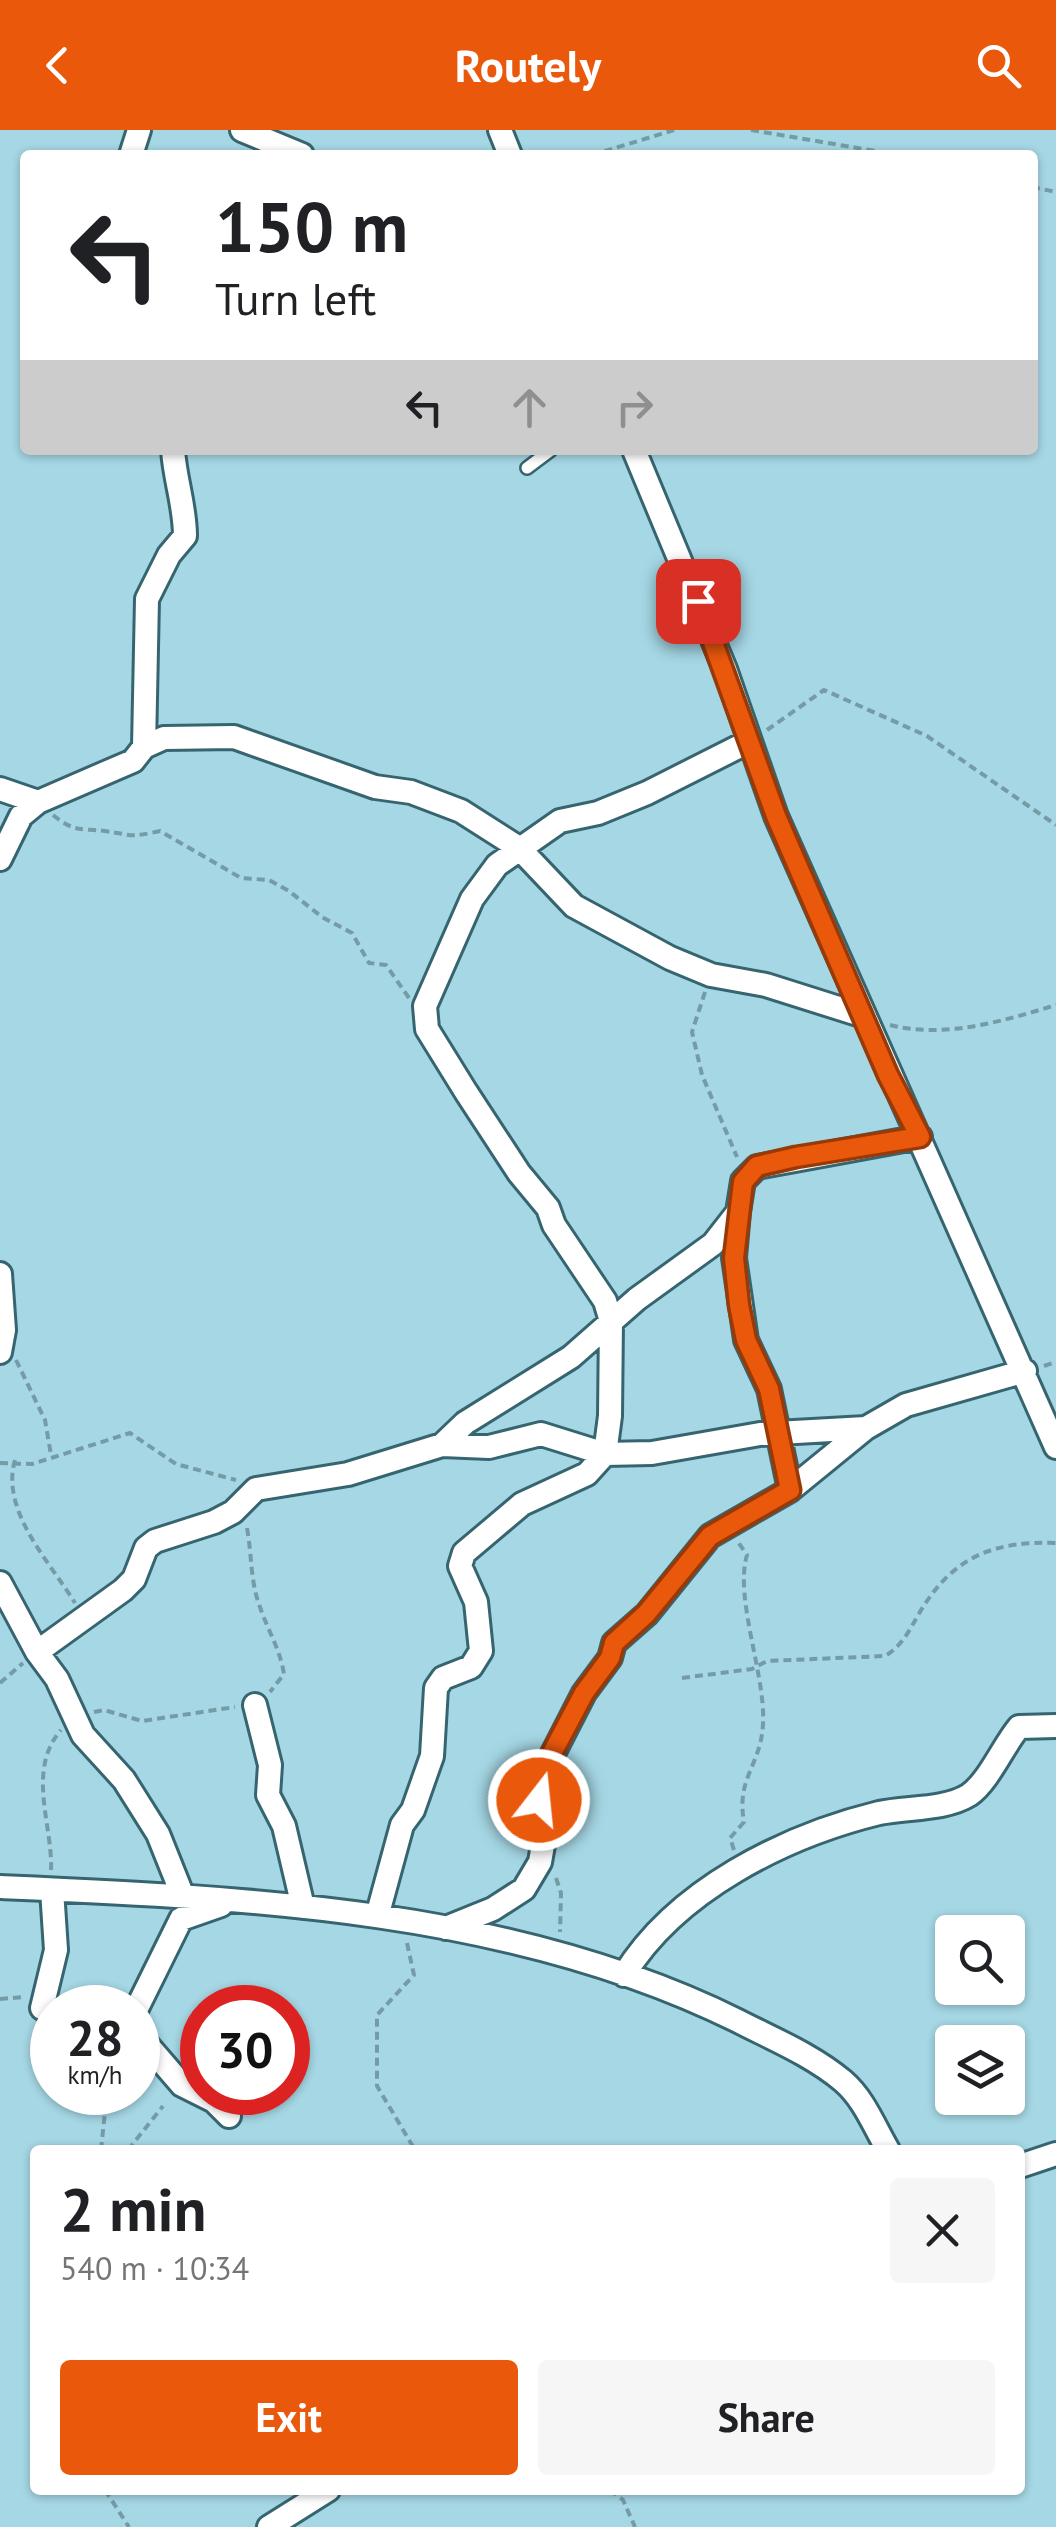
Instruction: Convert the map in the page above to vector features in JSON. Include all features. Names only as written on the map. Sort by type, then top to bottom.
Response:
[{"type":"street","points":[[242,130],[290,150]]},
{"type":"street","points":[[0,859],[21,816],[38,802],[133,761],[144,746],[146,599],[169,554],[185,536],[185,509],[175,482],[173,455]]},
{"type":"street","points":[[636,455],[725,670],[748,742],[864,1016],[1056,1447]]},
{"type":"street","points":[[144,746],[183,736],[234,737],[375,787],[411,792],[460,811],[520,848],[574,906],[608,928],[711,974],[766,985],[864,1016]]},
{"type":"street","points":[[378,1913],[402,1824],[414,1810],[432,1756],[436,1688],[443,1678],[470,1667],[481,1651],[476,1602],[460,1566],[464,1553],[501,1519],[587,1474],[605,1454],[612,1321],[606,1301],[554,1225],[548,1208],[466,1092],[424,1018],[446,952],[472,899],[497,866],[560,820],[598,813],[647,793],[748,742]]},
{"type":"street","points":[[0,789],[38,802]]},
{"type":"street","points":[[790,1490],[769,1389],[746,1340],[734,1258],[743,1182],[757,1166],[920,1137]]},
{"type":"street","points":[[442,1445],[465,1423],[531,1385],[712,1244],[738,1212]]},
{"type":"street","points":[[0,1274],[1,1349]]},
{"type":"street","points":[[446,1928],[494,1910],[524,1889],[540,1862],[544,1845],[539,1821],[541,1778],[584,1693],[622,1634],[646,1614],[695,1550],[736,1518],[790,1490],[866,1428],[929,1396],[1024,1370]]},
{"type":"street","points":[[37,1652],[134,1579],[146,1548],[155,1541],[192,1532],[249,1496],[442,1445],[490,1447],[541,1434],[605,1454],[652,1453],[778,1434],[866,1428]]},
{"type":"street","points":[[0,1583],[37,1652],[58,1679],[83,1735],[124,1780],[158,1834],[182,1894]]},
{"type":"street","points":[[255,1705],[270,1765],[268,1795],[284,1826],[303,1907]]},
{"type":"street","points":[[624,1974],[639,1951],[678,1912],[740,1868],[816,1832],[857,1819],[913,1805],[953,1804],[974,1792],[1019,1727],[1056,1726]]},
{"type":"street","points":[[0,1887],[182,1894],[378,1913],[624,1974],[676,1990],[824,2067],[857,2096],[885,2145]]},
{"type":"street","points":[[48,1985],[56,1950],[52,1890]]},
{"type":"street","points":[[133,1894],[181,1919],[234,1902]]},
{"type":"street","points":[[148,1985],[181,1919]]},
{"type":"street","points":[[160,2060],[182,2085],[214,2101],[229,2116]]},
{"type":"street","points":[[1025,2164],[1056,2154]]},
{"type":"street","points":[[269,2527],[320,2495]]},
{"type":"lane","points":[[527,468],[544,455]]},
{"type":"path","points":[[608,150],[674,130]]},
{"type":"path","points":[[752,130],[870,150]]},
{"type":"path","points":[[748,742],[824,690],[928,736],[1056,825]]},
{"type":"path","points":[[38,802],[83,834],[108,831],[124,839],[160,831],[241,878],[269,880],[289,891],[360,940],[369,963],[386,965],[424,1018]]},
{"type":"path","points":[[711,974],[692,1032],[702,1075],[734,1144],[743,1182]]},
{"type":"path","points":[[864,1016],[920,1032],[997,1022],[1056,1004]]},
{"type":"path","points":[[1,1349],[22,1367],[30,1394],[45,1420],[51,1456]]},
{"type":"path","points":[[0,1463],[15,1460],[32,1464],[130,1433],[176,1464],[227,1476],[249,1496],[250,1572],[260,1607],[280,1649],[284,1674],[276,1688],[255,1705],[220,1706],[142,1721],[104,1710],[73,1716],[55,1737],[43,1777],[43,1827],[50,1843],[52,1890]]},
{"type":"path","points":[[15,1460],[5,1479],[6,1492],[25,1533],[83,1615]]},
{"type":"path","points":[[736,1518],[736,1540],[746,1554],[741,1573],[764,1721],[760,1748],[739,1794],[744,1822],[730,1838],[740,1868]]},
{"type":"path","points":[[682,1678],[803,1658],[886,1656],[900,1647],[925,1604],[968,1557],[1026,1542],[1056,1544]]},
{"type":"path","points":[[0,1683],[37,1652]]},
{"type":"path","points":[[544,1845],[560,1888],[557,1956]]},
{"type":"path","points":[[412,2145],[390,2113],[376,2076],[377,2016],[414,1975],[406,1946],[418,1922]]},
{"type":"path","points":[[132,2145],[163,2106]]},
{"type":"path","points":[[102,2145],[105,2115]]},
{"type":"path","points":[[107,2495],[129,2527]]},
{"type":"path","points":[[616,2495],[636,2527]]},
{"type":"route","points":[[539,1800],[541,1778],[549,1759],[584,1693],[610,1658],[614,1643],[646,1614],[710,1536],[790,1490],[769,1389],[746,1340],[739,1305],[734,1258],[743,1182],[757,1166],[920,1137],[888,1075],[776,816],[698,601]]}]
